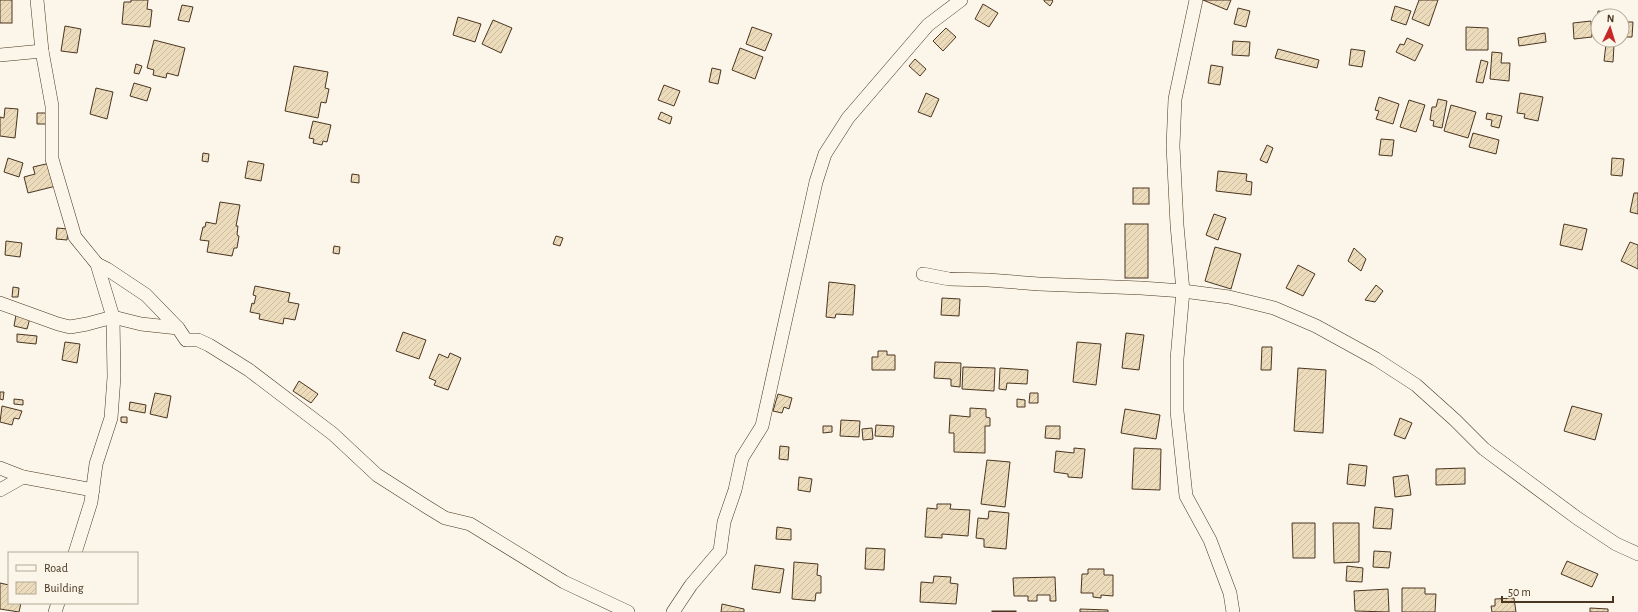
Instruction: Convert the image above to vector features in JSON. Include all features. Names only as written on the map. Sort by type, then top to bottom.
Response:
[{"type":"street","points":[[37,0],[42,51],[52,106],[52,159],[75,237],[97,264],[113,317],[114,377],[111,418],[96,464],[91,502],[75,552]]},
{"type":"street","points":[[672,612],[720,551],[724,522],[735,490],[742,458],[762,426],[816,182],[825,154],[848,118],[928,25],[961,0]]},
{"type":"street","points":[[1196,0],[1174,108],[1173,146],[1177,225],[1183,292],[1177,359],[1178,411],[1186,496],[1210,540],[1230,593],[1233,612]]},
{"type":"street","points":[[0,55],[42,51]]},
{"type":"street","points":[[97,264],[146,295],[178,328],[186,340],[198,340],[209,345],[249,370],[333,434],[377,475],[446,518],[470,524],[564,582],[628,612]]},
{"type":"street","points":[[923,274],[949,279],[1141,288],[1183,292],[1229,297],[1274,308],[1316,326],[1376,359],[1416,385],[1455,420],[1484,449],[1616,544],[1638,554]]},
{"type":"street","points":[[0,303],[70,327],[113,317],[141,324],[178,328]]},
{"type":"street","points":[[0,468],[23,477],[92,490]]},
{"type":"street","points":[[0,490],[23,477]]},
{"type":"building","points":[[0,0],[12,0],[12,23],[0,23]]},
{"type":"building","points":[[131,0],[148,0],[147,9],[152,10],[150,27],[122,24],[124,2],[131,2]]},
{"type":"building","points":[[1044,0],[1052,0],[1053,1],[1050,6]]},
{"type":"building","points":[[1203,0],[1231,0],[1227,10]]},
{"type":"building","points":[[1419,0],[1438,0],[1429,26],[1412,19]]},
{"type":"building","points":[[983,4],[998,13],[989,27],[975,19]]},
{"type":"building","points":[[182,5],[193,7],[189,22],[178,20]]},
{"type":"building","points":[[1395,6],[1411,11],[1406,25],[1391,20]]},
{"type":"building","points":[[1238,8],[1250,11],[1246,27],[1234,24]]},
{"type":"building","points":[[458,17],[481,24],[475,42],[453,35]]},
{"type":"building","points":[[493,20],[512,28],[501,53],[482,44]]},
{"type":"building","points":[[1590,21],[1590,37],[1574,39],[1573,23]]},
{"type":"building","points":[[1630,22],[1633,22],[1632,37],[1630,37]]},
{"type":"building","points":[[65,26],[81,29],[77,53],[61,51]]},
{"type":"building","points":[[752,27],[772,34],[765,51],[746,44]]},
{"type":"building","points":[[1466,27],[1488,28],[1488,50],[1466,50]]},
{"type":"building","points":[[946,28],[956,37],[943,51],[933,41]]},
{"type":"building","points":[[1545,33],[1546,42],[1519,46],[1518,38]]},
{"type":"building","points":[[1407,38],[1423,45],[1415,61],[1396,52],[1400,44],[1404,45]]},
{"type":"building","points":[[154,40],[185,48],[178,76],[167,73],[166,78],[153,75],[154,70],[147,68]]},
{"type":"building","points":[[1233,41],[1250,42],[1249,56],[1232,55]]},
{"type":"building","points":[[740,48],[763,57],[755,79],[732,70]]},
{"type":"building","points":[[1606,48],[1614,48],[1613,62],[1604,61]]},
{"type":"building","points":[[1278,49],[1319,60],[1317,68],[1275,58]]},
{"type":"building","points":[[1351,49],[1365,51],[1362,67],[1349,65]]},
{"type":"building","points":[[1492,52],[1502,53],[1501,63],[1510,63],[1509,81],[1490,79]]},
{"type":"building","points":[[915,59],[926,69],[920,76],[909,66]]},
{"type":"building","points":[[1481,60],[1488,62],[1483,83],[1476,82]]},
{"type":"building","points":[[136,64],[142,66],[139,74],[134,73]]},
{"type":"building","points":[[1211,65],[1223,67],[1220,85],[1208,83]]},
{"type":"building","points":[[294,66],[328,72],[325,88],[329,89],[326,103],[321,102],[318,118],[285,111]]},
{"type":"building","points":[[712,68],[721,70],[718,84],[709,82]]},
{"type":"building","points":[[134,83],[151,88],[147,101],[130,96]]},
{"type":"building","points":[[664,85],[680,91],[674,106],[658,100]]},
{"type":"building","points":[[96,88],[113,92],[107,119],[90,114]]},
{"type":"building","points":[[926,93],[939,99],[931,117],[918,112]]},
{"type":"building","points":[[1520,93],[1543,97],[1538,121],[1524,118],[1525,114],[1517,113]]},
{"type":"building","points":[[1379,97],[1399,104],[1393,124],[1376,119],[1379,111],[1375,110]]},
{"type":"building","points":[[1438,99],[1447,101],[1442,128],[1433,126],[1434,121],[1430,120],[1432,107],[1436,107]]},
{"type":"building","points":[[1409,100],[1425,105],[1416,132],[1400,127]]},
{"type":"building","points":[[1451,105],[1476,112],[1468,138],[1444,131]]},
{"type":"building","points":[[5,108],[18,109],[15,138],[0,136],[0,117],[4,118]]},
{"type":"building","points":[[661,112],[672,117],[670,124],[658,119]]},
{"type":"building","points":[[37,113],[50,113],[51,124],[37,124]]},
{"type":"building","points":[[1487,113],[1502,116],[1499,128],[1491,126],[1492,120],[1486,119]]},
{"type":"building","points":[[313,121],[331,125],[327,142],[323,141],[322,145],[313,143],[314,139],[309,138]]},
{"type":"building","points":[[1473,133],[1499,140],[1496,154],[1469,147]]},
{"type":"building","points":[[1381,139],[1394,140],[1392,156],[1379,155]]},
{"type":"building","points":[[1267,145],[1273,148],[1267,163],[1260,160]]},
{"type":"building","points":[[203,153],[209,154],[208,162],[202,161]]},
{"type":"building","points":[[8,158],[23,163],[19,177],[4,172]]},
{"type":"building","points":[[1612,158],[1624,159],[1622,176],[1611,175]]},
{"type":"building","points":[[248,161],[264,164],[261,181],[245,178]]},
{"type":"building","points":[[50,163],[56,186],[28,193],[24,177],[35,174],[33,167]]},
{"type":"building","points":[[1218,171],[1247,174],[1246,181],[1252,182],[1251,195],[1216,191]]},
{"type":"building","points":[[352,174],[359,175],[359,183],[351,182]]},
{"type":"building","points":[[1133,188],[1149,188],[1149,204],[1133,204]]},
{"type":"building","points":[[1634,193],[1638,193],[1638,214],[1630,212]]},
{"type":"building","points":[[220,202],[240,205],[236,226],[238,226],[237,235],[239,236],[237,248],[234,248],[232,256],[207,252],[209,241],[200,240],[203,227],[205,227],[206,222],[216,224]]},
{"type":"building","points":[[1214,214],[1226,218],[1218,240],[1206,235]]},
{"type":"building","points":[[1125,224],[1148,224],[1148,278],[1125,278]]},
{"type":"building","points":[[1564,224],[1587,229],[1582,250],[1560,245]]},
{"type":"building","points":[[57,228],[68,229],[67,240],[56,239]]},
{"type":"building","points":[[556,236],[563,238],[560,246],[553,244]]},
{"type":"building","points":[[6,241],[22,243],[20,257],[5,255]]},
{"type":"building","points":[[1630,242],[1638,245],[1638,269],[1621,261]]},
{"type":"building","points":[[334,246],[340,247],[339,254],[333,253]]},
{"type":"building","points":[[1215,247],[1241,254],[1231,289],[1205,281]]},
{"type":"building","points":[[1354,248],[1366,259],[1361,271],[1348,261]]},
{"type":"building","points":[[1298,265],[1315,274],[1303,296],[1286,288]]},
{"type":"building","points":[[829,282],[855,285],[853,315],[836,314],[835,318],[826,317]]},
{"type":"building","points":[[1376,285],[1383,291],[1375,302],[1365,300]]},
{"type":"building","points":[[255,286],[290,293],[288,302],[299,304],[295,320],[284,318],[283,324],[259,319],[260,314],[250,312],[252,303],[254,304],[256,296],[253,295]]},
{"type":"building","points":[[13,287],[19,288],[18,297],[12,297]]},
{"type":"building","points":[[942,298],[960,299],[959,316],[941,315]]},
{"type":"building","points":[[16,315],[30,318],[27,329],[14,326]]},
{"type":"building","points":[[403,332],[426,340],[419,359],[396,351]]},
{"type":"building","points":[[1126,333],[1144,335],[1139,370],[1122,368]]},
{"type":"building","points":[[17,334],[37,336],[36,344],[17,342]]},
{"type":"building","points":[[65,342],[80,344],[77,363],[62,360]]},
{"type":"building","points":[[1077,342],[1101,344],[1096,385],[1073,382]]},
{"type":"building","points":[[1262,347],[1272,347],[1271,370],[1261,370]]},
{"type":"building","points":[[878,351],[887,351],[887,355],[895,355],[895,370],[872,370],[872,357],[878,357]]},
{"type":"building","points":[[450,353],[461,358],[448,390],[434,385],[436,381],[429,378],[439,354],[448,358]]},
{"type":"building","points":[[935,362],[961,363],[960,387],[951,386],[951,379],[934,378]]},
{"type":"building","points":[[963,367],[995,368],[994,391],[962,389]]},
{"type":"building","points":[[1000,368],[1028,370],[1027,384],[1007,383],[1006,390],[999,389]]},
{"type":"building","points":[[1298,368],[1326,370],[1323,433],[1294,431]]},
{"type":"building","points":[[299,381],[318,394],[311,403],[293,391]]},
{"type":"building","points":[[0,392],[4,392],[3,400],[0,399]]},
{"type":"building","points":[[155,393],[171,396],[167,418],[150,414]]},
{"type":"building","points":[[1030,393],[1038,393],[1038,403],[1029,403]]},
{"type":"building","points":[[778,394],[792,398],[789,409],[784,407],[782,413],[773,411]]},
{"type":"building","points":[[14,399],[23,400],[23,405],[14,404]]},
{"type":"building","points":[[1017,399],[1025,400],[1025,407],[1017,407]]},
{"type":"building","points":[[130,402],[146,405],[145,413],[129,410]]},
{"type":"building","points":[[2,406],[22,411],[19,419],[14,418],[12,425],[0,422]]},
{"type":"building","points":[[1572,406],[1602,414],[1595,440],[1564,431]]},
{"type":"building","points":[[970,408],[986,409],[986,417],[990,418],[990,426],[985,426],[985,453],[954,452],[954,433],[949,433],[950,415],[970,417]]},
{"type":"building","points":[[1125,409],[1160,415],[1156,439],[1121,433]]},
{"type":"building","points":[[121,417],[127,417],[127,423],[121,422]]},
{"type":"building","points":[[1400,418],[1412,423],[1405,439],[1394,435]]},
{"type":"building","points":[[841,420],[860,421],[859,437],[840,436]]},
{"type":"building","points":[[876,425],[894,426],[893,437],[875,436]]},
{"type":"building","points":[[823,426],[832,426],[832,432],[823,433]]},
{"type":"building","points":[[1046,426],[1060,426],[1060,439],[1045,438]]},
{"type":"building","points":[[872,428],[873,439],[863,440],[862,429]]},
{"type":"building","points":[[780,446],[789,447],[788,460],[779,459]]},
{"type":"building","points":[[1074,448],[1085,449],[1082,478],[1068,477],[1068,474],[1054,472],[1056,451],[1074,453]]},
{"type":"building","points":[[1134,448],[1161,449],[1160,490],[1132,489]]},
{"type":"building","points":[[987,460],[1010,462],[1005,507],[981,504]]},
{"type":"building","points":[[1349,464],[1367,466],[1365,486],[1347,484]]},
{"type":"building","points":[[1465,468],[1465,484],[1436,485],[1436,469]]},
{"type":"building","points":[[1408,475],[1411,495],[1395,497],[1393,477]]},
{"type":"building","points":[[799,477],[812,479],[810,492],[798,490]]},
{"type":"building","points":[[937,504],[951,504],[950,509],[970,510],[968,536],[942,534],[942,538],[925,537],[927,508],[937,509]]},
{"type":"building","points":[[1375,507],[1393,509],[1391,529],[1373,528]]},
{"type":"building","points":[[989,511],[1009,513],[1006,549],[984,547],[984,539],[976,538],[978,518],[988,519]]},
{"type":"building","points":[[1292,523],[1315,523],[1315,558],[1293,558]]},
{"type":"building","points":[[1333,523],[1359,523],[1359,562],[1334,563]]},
{"type":"building","points":[[777,527],[791,529],[791,540],[776,539]]},
{"type":"building","points":[[866,548],[885,549],[884,570],[865,569]]},
{"type":"building","points":[[1374,551],[1391,552],[1389,568],[1373,567]]},
{"type":"building","points":[[1567,561],[1598,574],[1592,587],[1561,574]]},
{"type":"building","points":[[794,562],[818,564],[817,575],[821,576],[821,593],[816,593],[815,601],[792,599]]},
{"type":"building","points":[[755,565],[784,569],[780,593],[752,589]]},
{"type":"building","points":[[1347,566],[1363,568],[1362,582],[1346,581]]},
{"type":"building","points":[[1088,569],[1104,569],[1104,575],[1113,575],[1113,596],[1101,595],[1101,598],[1093,597],[1093,593],[1081,593],[1082,574],[1088,574]]},
{"type":"building","points":[[934,576],[951,577],[950,583],[958,584],[956,604],[920,602],[921,582],[933,583]]},
{"type":"building","points":[[1055,577],[1056,601],[1050,601],[1050,595],[1037,595],[1037,601],[1028,601],[1028,596],[1014,596],[1013,578]]},
{"type":"building","points":[[0,583],[8,585],[8,604],[21,604],[19,612],[0,609]]},
{"type":"building","points":[[1402,588],[1425,588],[1425,594],[1436,594],[1435,612],[1402,612]]},
{"type":"building","points":[[1388,589],[1389,612],[1355,611],[1354,591]]},
{"type":"building","points":[[1514,598],[1516,612],[1492,612],[1491,606],[1495,606],[1495,599]]},
{"type":"building","points":[[722,604],[744,609],[744,612],[721,612]]},
{"type":"building","points":[[1590,608],[1608,609],[1608,612],[1590,612]]},
{"type":"building","points":[[1080,609],[1108,610],[1108,612],[1080,612]]},
{"type":"building","points":[[1016,611],[1016,612],[992,612]]}]
